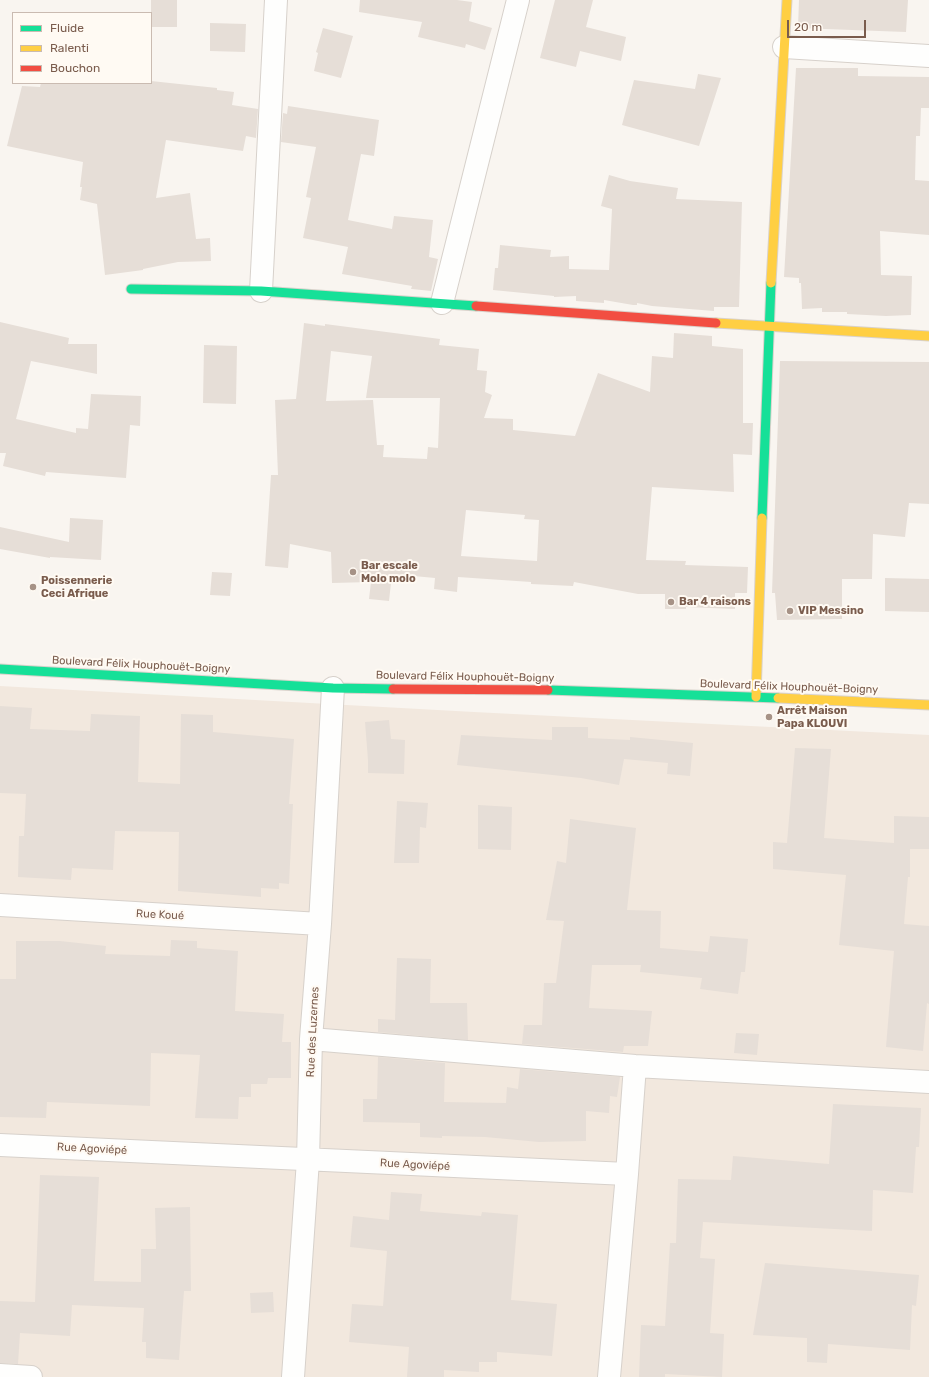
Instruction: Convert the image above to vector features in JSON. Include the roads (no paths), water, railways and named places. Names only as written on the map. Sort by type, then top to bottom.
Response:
[{"type":"street","points":[[261,291],[276,0]]},
{"type":"street","points":[[442,303],[518,0]]},
{"type":"street","points":[[756,697],[769,327],[787,0]]},
{"type":"street","points":[[784,47],[929,56]]},
{"type":"street","points":[[131,289],[261,291],[769,327],[929,336]]},
{"type":"street","name":"Boulevard Félix Houphouët-Boigny","points":[[0,669],[333,688],[544,690],[756,697],[929,705]]},
{"type":"street","name":"Rue des Luzernes","points":[[293,1377],[308,1160],[311,1039],[320,924],[333,688]]},
{"type":"street","name":"Rue Koué","points":[[0,906],[320,924]]},
{"type":"street","points":[[311,1039],[635,1066],[929,1082]]},
{"type":"street","points":[[609,1377],[635,1066]]},
{"type":"street","name":"Rue Agoviépé","points":[[0,1145],[627,1174]]},
{"type":"street","points":[[0,1375],[31,1377]]},
{"type":"place","name":"Bar escale Molo molo","points":[[353,572]]},
{"type":"place","name":"Poissennerie Ceci Afrique","points":[[33,587]]},
{"type":"place","name":"Bar 4 raisons","points":[[671,602]]},
{"type":"place","name":"VIP Messino","points":[[790,611]]},
{"type":"place","name":"Arrêt Maison Papa KLOUVI","points":[[769,717]]}]
